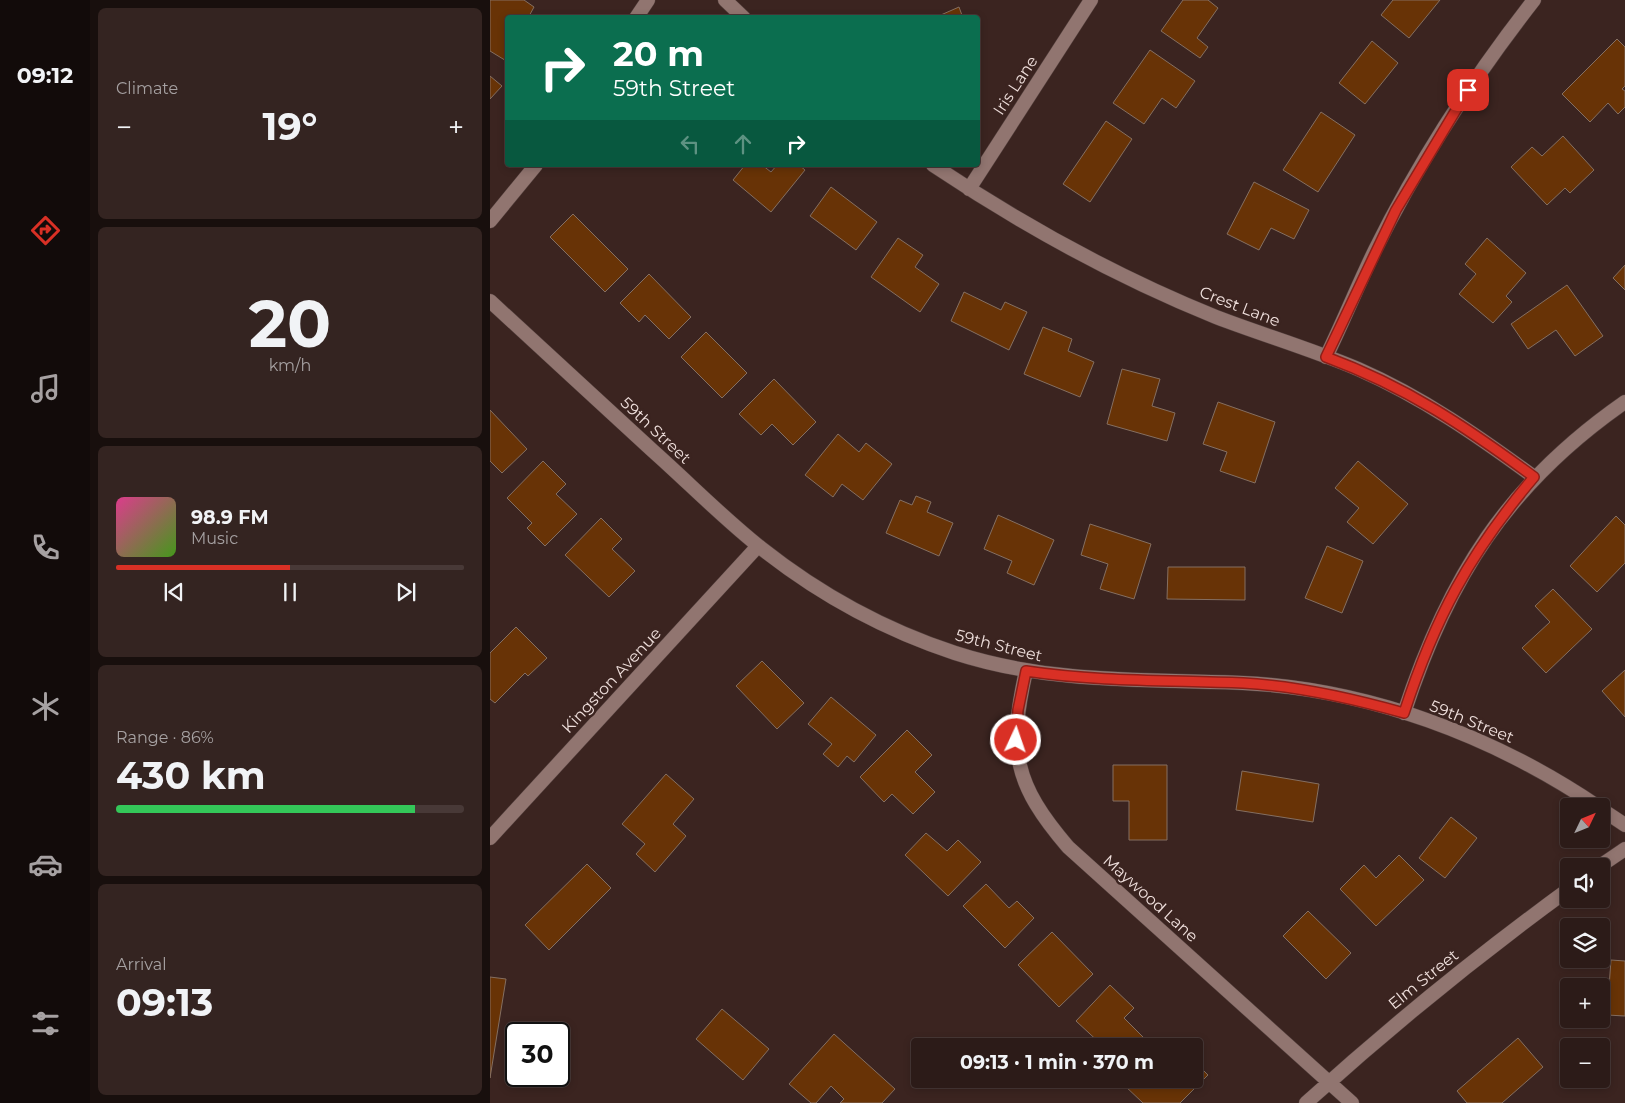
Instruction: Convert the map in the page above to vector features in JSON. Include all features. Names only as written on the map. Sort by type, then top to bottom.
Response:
[{"type":"street","points":[[638,15],[648,0]]},
{"type":"street","points":[[726,0],[741,15]]},
{"type":"street","name":"Iris Lane","points":[[969,189],[1091,0]]},
{"type":"street","points":[[1326,357],[1375,250],[1420,167],[1477,76],[1534,0]]},
{"type":"street","points":[[490,220],[534,167]]},
{"type":"street","name":"Crest Lane","points":[[936,167],[969,189],[1065,245],[1142,284],[1216,316],[1326,357],[1390,384],[1442,412],[1482,438],[1534,477]]},
{"type":"street","name":"59th Street","points":[[490,301],[758,546],[826,594],[880,623],[957,654],[1026,671],[1069,678],[1276,686],[1349,697],[1404,713],[1478,740],[1527,763],[1584,798]]},
{"type":"street","points":[[1404,713],[1432,633],[1448,600],[1482,544],[1534,477],[1580,436],[1625,402]]},
{"type":"street","name":"Kingston Avenue","points":[[490,838],[758,546]]},
{"type":"street","name":"Maywood Lane","points":[[1026,671],[1018,710],[1016,740],[1020,767],[1031,800],[1047,823],[1068,847],[1352,1103]]},
{"type":"street","points":[[1610,815],[1625,825]]},
{"type":"street","points":[[1610,859],[1625,849]]},
{"type":"street","name":"Elm Street","points":[[1306,1103],[1482,954],[1560,896]]},
{"type":"building","points":[[490,0],[524,0],[534,7],[530,15],[505,15],[505,60],[490,51]]},
{"type":"building","points":[[1183,0],[1208,0],[1218,8],[1197,38],[1208,47],[1200,58],[1161,31]]},
{"type":"building","points":[[1393,0],[1440,0],[1409,38],[1381,15]]},
{"type":"building","points":[[959,7],[962,15],[941,15]]},
{"type":"building","points":[[1617,39],[1625,47],[1625,86],[1622,89],[1625,91],[1625,107],[1618,114],[1608,103],[1590,122],[1562,94]]},
{"type":"building","points":[[1372,41],[1398,63],[1365,104],[1339,83]]},
{"type":"building","points":[[1150,50],[1195,81],[1176,108],[1162,98],[1144,124],[1113,103]]},
{"type":"building","points":[[490,76],[502,86],[490,99]]},
{"type":"building","points":[[1321,112],[1355,135],[1318,192],[1283,170]]},
{"type":"building","points":[[1106,121],[1132,139],[1090,202],[1063,184]]},
{"type":"building","points":[[1563,136],[1594,170],[1570,193],[1565,188],[1547,205],[1511,167],[1532,147],[1542,156]]},
{"type":"building","points":[[743,167],[765,167],[771,172],[775,167],[801,167],[805,170],[771,212],[733,180]]},
{"type":"building","points":[[1254,182],[1309,210],[1294,239],[1271,228],[1259,250],[1227,234]]},
{"type":"building","points":[[831,187],[877,222],[856,250],[810,216]]},
{"type":"building","points":[[573,214],[628,269],[605,292],[550,237]]},
{"type":"building","points":[[898,238],[923,255],[915,267],[939,284],[920,312],[871,277]]},
{"type":"building","points":[[1487,238],[1526,273],[1506,296],[1512,302],[1493,323],[1459,294],[1476,274],[1465,264]]},
{"type":"building","points":[[1625,265],[1625,290],[1613,278]]},
{"type":"building","points":[[649,274],[691,317],[669,339],[645,315],[639,322],[620,303]]},
{"type":"building","points":[[1567,285],[1603,336],[1575,356],[1556,330],[1528,349],[1511,324]]},
{"type":"building","points":[[964,292],[1001,310],[1005,302],[1027,312],[1009,350],[951,321]]},
{"type":"building","points":[[1043,327],[1072,339],[1068,351],[1094,362],[1080,397],[1024,374]]},
{"type":"building","points":[[706,332],[747,373],[722,398],[681,357]]},
{"type":"building","points":[[1122,369],[1160,379],[1152,406],[1175,413],[1167,441],[1107,424]]},
{"type":"building","points":[[774,379],[816,422],[793,445],[772,424],[761,435],[739,414]]},
{"type":"building","points":[[1218,402],[1275,422],[1255,483],[1220,471],[1227,452],[1203,444]]},
{"type":"building","points":[[490,410],[527,449],[502,473],[490,461]]},
{"type":"building","points":[[838,434],[859,452],[866,443],[892,464],[863,500],[842,484],[833,497],[805,475]]},
{"type":"building","points":[[543,461],[566,484],[556,494],[577,514],[545,546],[527,528],[532,523],[507,498]]},
{"type":"building","points":[[1358,461],[1408,504],[1373,544],[1347,522],[1359,508],[1335,488]]},
{"type":"building","points":[[916,496],[931,502],[927,512],[953,523],[939,556],[886,533],[900,500],[912,505]]},
{"type":"building","points":[[998,515],[1054,540],[1034,585],[1007,573],[1012,561],[984,549]]},
{"type":"building","points":[[1616,516],[1625,525],[1625,563],[1597,592],[1570,566]]},
{"type":"building","points":[[601,518],[622,539],[612,549],[635,571],[609,597],[565,555]]},
{"type":"building","points":[[1090,524],[1151,544],[1134,599],[1100,589],[1108,564],[1081,555]]},
{"type":"building","points":[[1327,546],[1363,561],[1342,613],[1305,598]]},
{"type":"building","points":[[1168,567],[1245,567],[1245,600],[1167,599]]},
{"type":"building","points":[[1553,589],[1592,629],[1546,673],[1522,648],[1550,622],[1535,606]]},
{"type":"building","points":[[516,627],[547,658],[528,676],[525,673],[495,703],[490,699],[490,653]]},
{"type":"building","points":[[762,661],[804,703],[777,729],[736,686]]},
{"type":"building","points":[[1625,670],[1625,717],[1602,691]]},
{"type":"building","points":[[831,697],[876,735],[854,762],[847,756],[838,767],[823,754],[832,744],[808,724]]},
{"type":"building","points":[[907,730],[932,755],[915,772],[935,792],[913,814],[892,794],[884,802],[860,777]]},
{"type":"building","points":[[1113,765],[1167,765],[1167,840],[1129,840],[1129,801],[1113,801]]},
{"type":"building","points":[[1242,771],[1319,784],[1313,822],[1236,810]]},
{"type":"building","points":[[666,774],[694,799],[673,824],[686,836],[655,872],[636,854],[645,844],[622,824]]},
{"type":"building","points":[[1451,817],[1477,838],[1445,878],[1419,858]]},
{"type":"building","points":[[926,833],[947,851],[958,840],[981,862],[948,896],[905,855]]},
{"type":"building","points":[[1399,855],[1424,880],[1376,926],[1340,889],[1364,865],[1376,878]]},
{"type":"building","points":[[587,864],[611,888],[549,950],[525,925]]},
{"type":"building","points":[[986,884],[1009,908],[1017,901],[1034,918],[1005,948],[963,906]]},
{"type":"building","points":[[1308,911],[1351,953],[1326,979],[1283,936]]},
{"type":"building","points":[[1052,932],[1093,974],[1059,1007],[1018,965]]},
{"type":"building","points":[[1611,960],[1625,961],[1625,1016],[1610,1015]]},
{"type":"building","points":[[490,977],[506,979],[490,1078]]},
{"type":"building","points":[[1110,985],[1134,1008],[1124,1018],[1144,1038],[1094,1038],[1076,1021]]},
{"type":"building","points":[[722,1009],[769,1049],[743,1080],[696,1039]]},
{"type":"building","points":[[834,1034],[895,1089],[882,1103],[840,1103],[844,1099],[831,1086],[816,1103],[811,1103],[789,1084]]},
{"type":"building","points":[[1518,1038],[1543,1067],[1502,1103],[1467,1103],[1457,1091]]},
{"type":"building","points":[[1203,1070],[1208,1075],[1203,1080]]},
{"type":"building","points":[[1127,1088],[1195,1088],[1180,1103],[1143,1103]]},
{"type":"route","points":[[1016,740],[1018,710],[1026,671],[1069,678],[1243,683],[1276,686],[1349,697],[1404,713],[1432,633],[1448,600],[1482,544],[1534,477],[1482,438],[1442,412],[1390,384],[1326,357],[1375,250],[1396,210],[1420,167],[1468,90]]}]
